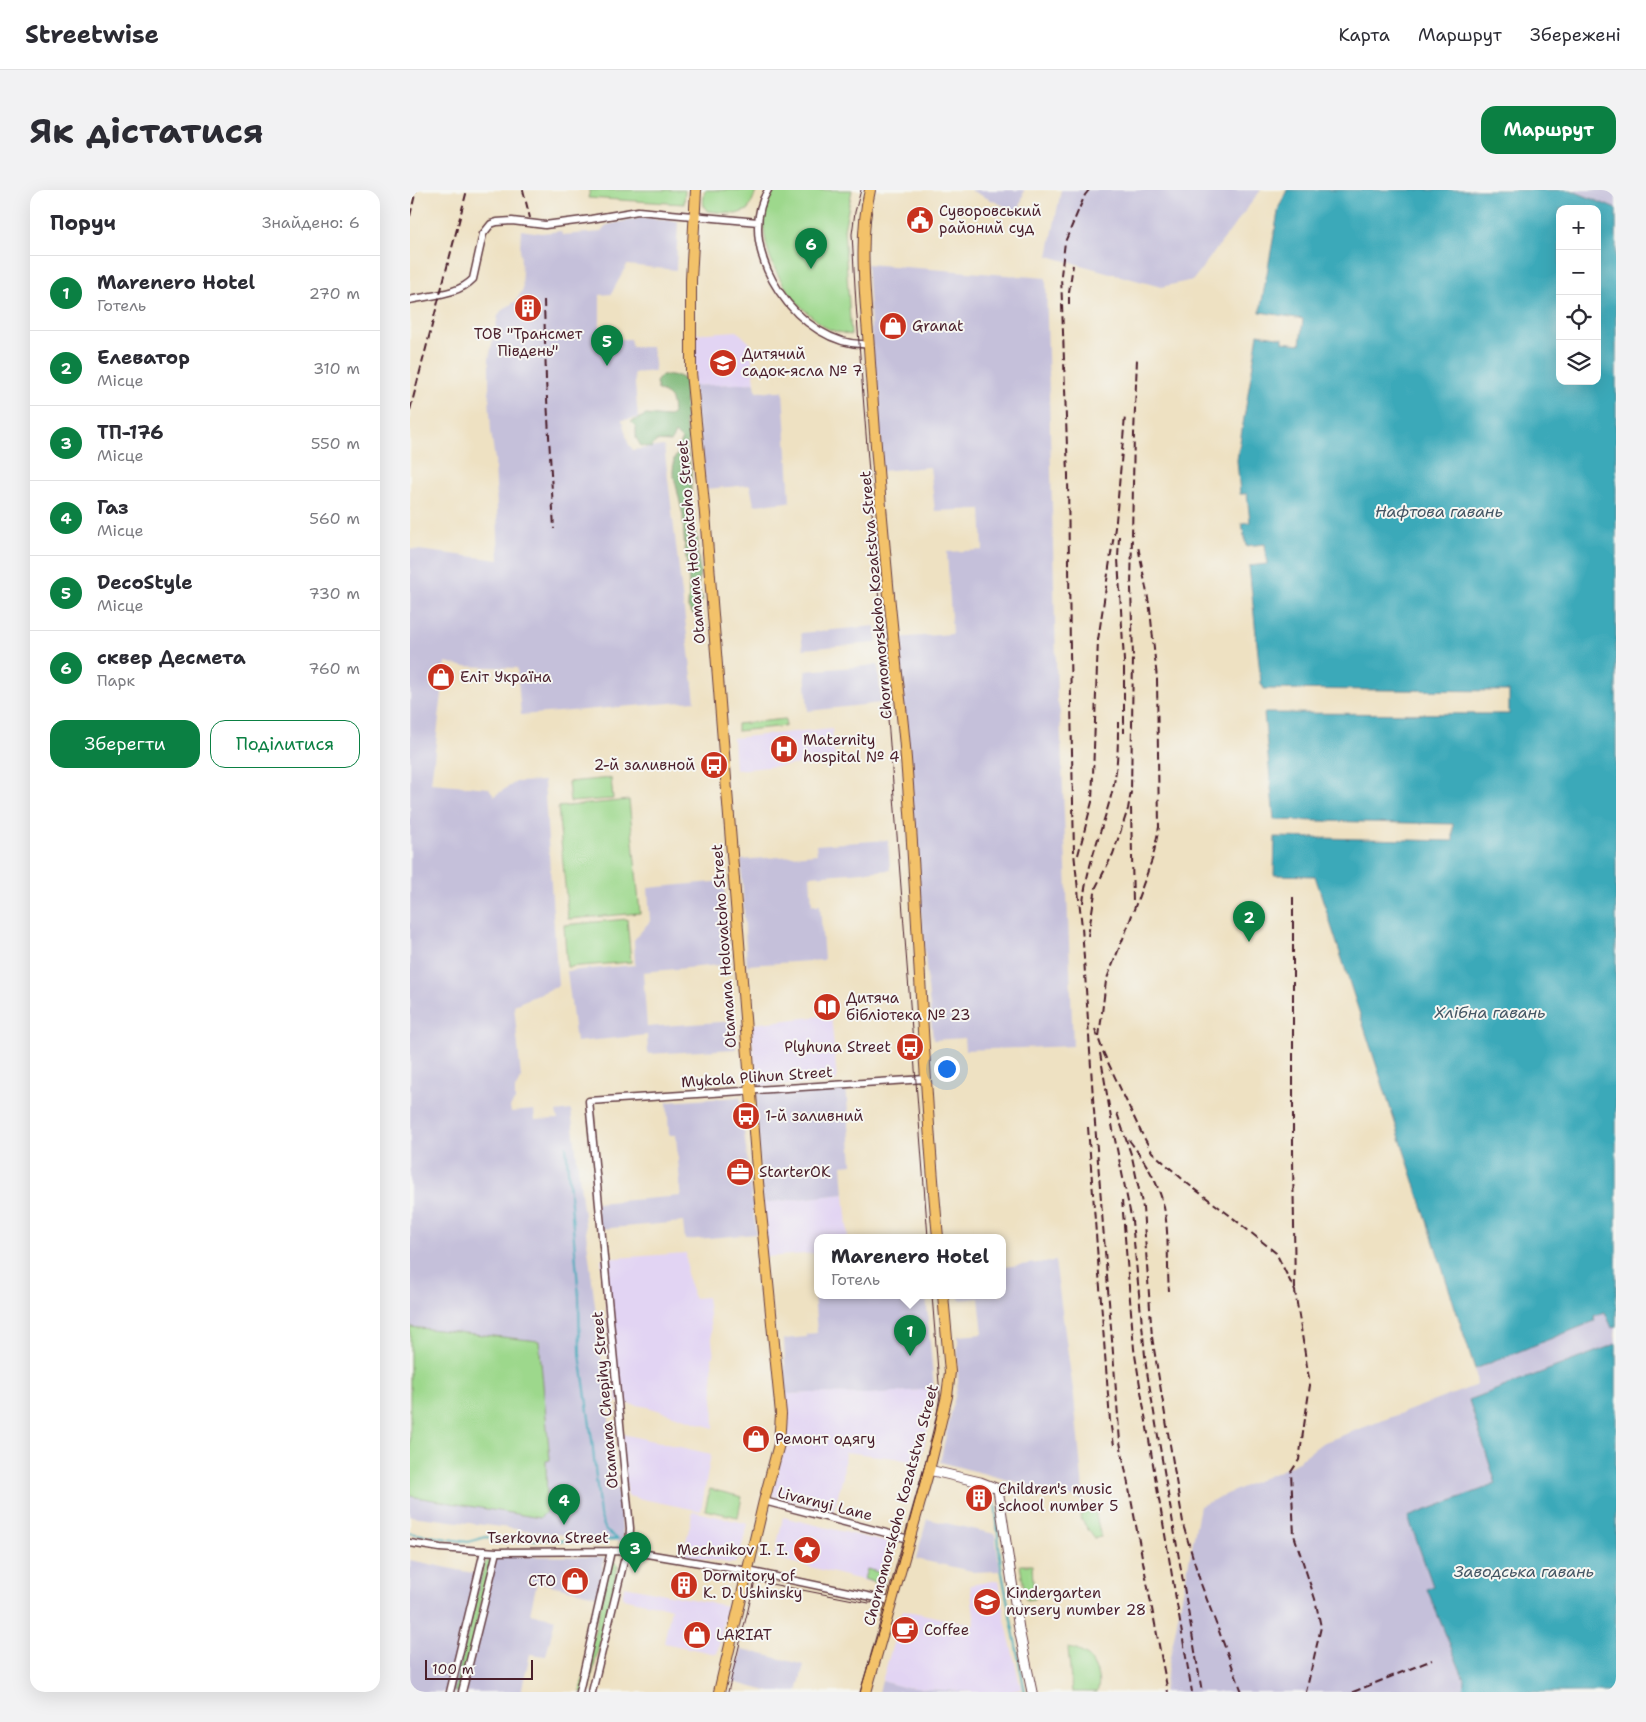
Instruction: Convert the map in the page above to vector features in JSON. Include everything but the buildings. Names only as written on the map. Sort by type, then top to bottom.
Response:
[{"type":"main road","name":"Otamana Holovatoho Street","points":[[696,190],[690,280],[691,372],[705,514],[762,1230],[781,1414],[779,1444],[719,1692]]},
{"type":"main road","name":"Chornomorskoho Kozatstva Street","points":[[870,190],[863,232],[869,344],[894,640],[905,746],[938,1234]]},
{"type":"main road","name":"Chornomorskoho Kozatstva Street","points":[[866,1692],[929,1470],[950,1380],[943,1299]]},
{"type":"street","points":[[768,190],[761,204],[758,222],[761,248],[767,268],[780,292],[791,308],[810,325],[829,337],[847,344],[869,344]]},
{"type":"street","points":[[410,300],[458,289],[470,283],[473,279],[483,234],[491,224],[496,222],[512,221],[545,225],[638,211],[758,222]]},
{"type":"street","name":"Mykola Plihun Street","points":[[589,1101],[926,1079]]},
{"type":"street","name":"Otamana Chepihy Street","points":[[589,1101],[630,1528],[629,1550],[624,1561],[592,1692]]},
{"type":"street","points":[[929,1470],[980,1482],[998,1489],[1017,1620],[1032,1692]]},
{"type":"street","name":"Livarnyi Lane","points":[[764,1501],[909,1539]]},
{"type":"street","name":"Tserkovna Street","points":[[410,1543],[440,1548],[497,1552],[629,1550],[748,1571],[891,1601]]},
{"type":"street","points":[[450,1692],[484,1551]]},
{"type":"street","points":[[578,1692],[611,1551]]},
{"type":"street","points":[[462,1692],[497,1552]]},
{"type":"shaded area","points":[[970,190],[1024,190],[1019,213]]},
{"type":"shaded area","points":[[1061,190],[1261,190],[1193,280],[1161,287],[1048,256]]},
{"type":"shaded area","points":[[1571,190],[1616,190],[1616,209]]},
{"type":"shaded area","points":[[643,217],[678,221],[676,270],[627,265],[611,294],[600,295],[600,339],[630,339],[632,347],[652,347],[655,371],[634,373],[638,418],[622,420],[628,443],[633,450],[664,446],[695,701],[521,715],[517,668],[461,666],[446,662],[431,783],[489,788],[494,796],[516,782],[544,781],[558,986],[514,1005],[521,1078],[515,1089],[515,1100],[510,1107],[511,1112],[534,1110],[535,1120],[558,1119],[556,1112],[571,1110],[624,1542],[410,1516],[410,549],[499,560],[495,460],[489,395],[489,358],[498,316],[501,311],[516,301],[523,289],[520,249],[521,230],[541,233],[561,231],[562,235],[601,232],[607,225]]},
{"type":"shaded area","points":[[867,264],[1046,278],[1057,699],[1060,712],[1073,1046],[965,1050],[964,1038],[933,1040],[895,638],[952,634],[947,552],[983,550],[981,509],[935,511],[930,467],[880,471]]},
{"type":"shaded area","name":"Дитячий садок-ясла № 7","points":[[737,331],[750,343],[755,383],[693,386],[692,334]]},
{"type":"shaded area","points":[[755,383],[756,392],[783,391],[790,502],[754,505],[750,485],[706,489],[693,386]]},
{"type":"shaded area","points":[[875,626],[877,643],[803,649],[801,633]]},
{"type":"shaded area","points":[[878,665],[881,703],[808,711],[805,671]]},
{"type":"shaded area","name":"Maternity hospital № 4","points":[[832,728],[835,761],[735,770],[733,738]]},
{"type":"shaded area","points":[[888,840],[890,870],[810,876],[812,905],[820,905],[824,960],[747,965],[741,860],[817,854],[816,845]]},
{"type":"shaded area","points":[[724,881],[730,964],[643,972],[647,1027],[735,1021],[736,1049],[648,1054],[647,1035],[576,1042],[567,971],[635,965],[634,940],[650,921],[648,888]]},
{"type":"shaded area","points":[[831,1015],[837,1081],[757,1087],[751,1024]]},
{"type":"shaded area","points":[[846,1087],[852,1164],[842,1165],[844,1194],[762,1203],[756,1093]]},
{"type":"shaded area","points":[[740,1097],[756,1234],[685,1240],[683,1222],[599,1229],[595,1203],[681,1196],[676,1135],[669,1135],[667,1102]]},
{"type":"shaded area","points":[[844,1194],[848,1234],[814,1234],[814,1253],[765,1257],[762,1203]]},
{"type":"shaded area","points":[[686,1253],[686,1274],[693,1298],[707,1297],[714,1357],[712,1357],[714,1428],[648,1407],[617,1402],[601,1259]]},
{"type":"shaded area","points":[[1055,1261],[1074,1397],[1084,1500],[940,1462],[958,1383],[958,1336],[983,1334],[979,1299],[1006,1299],[1006,1267]]},
{"type":"shaded area","points":[[814,1299],[926,1299],[934,1389],[868,1394],[786,1394],[784,1339],[807,1337],[806,1334],[817,1333]]},
{"type":"shaded area","points":[[1605,1312],[1612,1328],[1616,1326],[1616,1344],[1469,1400],[1496,1484],[1434,1586],[1427,1589],[1464,1679],[1463,1692],[1163,1692],[1200,1506],[1293,1465],[1322,1443],[1477,1385],[1475,1369],[1595,1321],[1593,1316]]},
{"type":"shaded area","points":[[934,1389],[934,1401],[920,1464],[896,1458],[845,1452],[843,1477],[833,1512],[772,1496],[787,1436],[786,1394],[868,1394]]},
{"type":"shaded area","points":[[618,1433],[711,1454],[701,1511],[628,1496]]},
{"type":"shaded area","points":[[693,1511],[748,1524],[738,1559],[735,1563],[683,1555]]},
{"type":"shaded area","points":[[783,1517],[894,1544],[882,1585],[774,1558]]},
{"type":"shaded area","points":[[927,1519],[995,1534],[1000,1571],[972,1572],[916,1559]]},
{"type":"shaded area","points":[[495,1556],[604,1557],[600,1596],[537,1582],[530,1613],[555,1619],[546,1656],[530,1654],[521,1692],[465,1692]]},
{"type":"shaded area","points":[[410,1560],[482,1575],[455,1692],[410,1692]]},
{"type":"shaded area","points":[[998,1580],[1021,1689],[1009,1692],[973,1692],[902,1687],[882,1681],[903,1610],[975,1625],[970,1585]]},
{"type":"shaded area","points":[[624,1586],[727,1606],[717,1654],[664,1643],[671,1608],[622,1598]]},
{"type":"shaded area","points":[[742,1649],[804,1665],[797,1692],[771,1692],[733,1682]]},
{"type":"shaded area","points":[[882,1681],[902,1687],[973,1692],[879,1692]]},
{"type":"green space","points":[[590,190],[685,190],[684,204],[588,198]]},
{"type":"green space","points":[[705,190],[757,190],[748,210],[736,214],[708,211],[704,204]]},
{"type":"green space","points":[[774,190],[852,190],[844,230],[851,335],[827,328],[803,309],[793,298],[777,272],[766,244],[764,229],[765,208]]},
{"type":"green space","points":[[662,375],[678,376],[685,380],[685,424],[689,437],[686,446],[691,472],[691,520],[698,540],[697,550],[700,571],[698,589],[703,599],[694,615],[688,608],[689,584],[683,515],[673,472],[674,459],[682,440],[675,433],[671,442],[656,441],[651,448],[641,446],[636,438],[636,427],[631,422],[646,415],[667,417],[673,414],[670,399],[666,394],[658,390],[656,382]]},
{"type":"green space","points":[[785,719],[786,726],[737,731],[737,724]]},
{"type":"green space","points":[[611,778],[613,799],[570,802],[568,782]]},
{"type":"green space","points":[[629,800],[640,913],[568,919],[558,807]]},
{"type":"green space","points":[[627,919],[631,962],[567,967],[564,925]]},
{"type":"green space","points":[[410,1327],[539,1341],[550,1460],[546,1461],[547,1511],[540,1518],[410,1496]]},
{"type":"green space","points":[[710,1489],[742,1497],[738,1517],[705,1510]]},
{"type":"green space","points":[[1094,1507],[1101,1537],[1094,1538],[1081,1519],[1081,1508]]},
{"type":"green space","points":[[894,1545],[883,1585],[864,1579],[867,1569],[885,1574]]},
{"type":"green space","points":[[488,1560],[490,1565],[460,1692],[454,1692],[484,1565]]},
{"type":"green space","points":[[615,1562],[618,1564],[618,1567],[588,1692],[580,1692],[611,1563]]},
{"type":"green space","points":[[1020,1565],[1032,1565],[1034,1599],[1026,1600]]},
{"type":"green space","points":[[1068,1648],[1089,1658],[1097,1672],[1099,1683],[1097,1692],[1072,1692]]},
{"type":"water","points":[[1287,190],[1571,190],[1616,209],[1616,1326],[1612,1328],[1605,1312],[1594,1316],[1595,1321],[1475,1369],[1315,876],[1274,875],[1275,837],[1453,841],[1453,824],[1274,820],[1264,713],[1509,714],[1509,691],[1264,689],[1261,683],[1249,566],[1267,564],[1265,544],[1246,546],[1242,523],[1250,522],[1247,494],[1240,494],[1237,460],[1258,334],[1283,338],[1283,342],[1300,344],[1303,319],[1260,312],[1279,207]]},
{"type":"water","name":"Заводська гавань","points":[[1616,1344],[1616,1692],[1463,1692],[1464,1679],[1427,1589],[1433,1586],[1408,1517],[1496,1484],[1469,1400]]},
{"type":"waterway","points":[[410,1533],[468,1542],[486,1537],[589,1541],[618,1539],[606,1531],[600,1515],[580,1354],[579,1297],[566,1146]]},
{"type":"waterway","points":[[995,1501],[1001,1568],[1025,1692]]},
{"type":"tram line","points":[[861,190],[852,234],[856,304],[928,1234]]},
{"type":"tram line","points":[[860,1692],[888,1600],[934,1431],[940,1396],[932,1299]]},
{"type":"tram line","points":[[728,1692],[756,1582],[869,1603],[879,1599],[887,1584]]},
{"type":"railway","points":[[410,216],[416,190]]},
{"type":"railway","points":[[410,410],[467,190]]},
{"type":"railway","points":[[523,190],[530,218]]},
{"type":"railway","points":[[1089,190],[1085,195],[1065,242],[1061,275],[1068,475],[1074,853],[1082,927],[1093,1098],[1120,1442],[1168,1692]]},
{"type":"railway","points":[[1069,305],[1073,265]]},
{"type":"railway","points":[[544,300],[554,529]]},
{"type":"railway","points":[[1088,936],[1096,887],[1113,854],[1128,809],[1131,792],[1133,657],[1131,588],[1137,359]]},
{"type":"railway","points":[[1078,855],[1092,802],[1098,640],[1116,521],[1125,416]]},
{"type":"railway","points":[[1119,536],[1118,559],[1124,661],[1124,733]]},
{"type":"railway","points":[[1099,1037],[1106,981],[1153,857],[1159,827],[1157,679],[1150,609],[1138,546]]},
{"type":"railway","points":[[1083,903],[1088,874],[1115,780],[1118,722]]},
{"type":"railway","points":[[1131,808],[1133,903]]},
{"type":"railway","points":[[1293,897],[1295,1289]]},
{"type":"railway","points":[[1095,1029],[1104,1054],[1152,1152],[1188,1184],[1276,1253],[1295,1291],[1310,1385],[1299,1460],[1291,1472],[1294,1535],[1315,1599],[1321,1627],[1306,1692]]},
{"type":"railway","points":[[1100,1053],[1113,1130],[1132,1221],[1146,1366],[1202,1692]]},
{"type":"railway","points":[[1117,1113],[1132,1157],[1143,1208],[1152,1337],[1184,1528],[1201,1584],[1242,1692]]},
{"type":"railway","points":[[1088,1127],[1110,1421],[1114,1445]]},
{"type":"railway","points":[[1129,1140],[1151,1174],[1163,1203],[1167,1232],[1169,1291]]},
{"type":"railway","points":[[1122,1200],[1134,1349],[1192,1692]]},
{"type":"railway","points":[[1353,1692],[1432,1660]]},
{"type":"place","name":"Суворовський районий суд","points":[[920,220]]},
{"type":"place","name":"сквер Десмета","points":[[811,269]]},
{"type":"place","name":"ТОВ \"Трансмет Південь\"","points":[[528,308]]},
{"type":"place","name":"Granat","points":[[893,326]]},
{"type":"place","name":"Дитячий садок-ясла № 7","points":[[723,363]]},
{"type":"place","name":"DecoStyle","points":[[607,366]]},
{"type":"place","name":"Еліт Україна","points":[[441,677]]},
{"type":"place","name":"Maternity hospital № 4","points":[[784,749]]},
{"type":"place","name":"2-й заливной","points":[[714,765]]},
{"type":"place","name":"Елеватор","points":[[1249,942]]},
{"type":"place","name":"Дитяча бібліотека № 23","points":[[827,1007]]},
{"type":"place","name":"Plyhuna Street","points":[[910,1047]]},
{"type":"place","name":"1-й заливний","points":[[746,1116]]},
{"type":"place","name":"StarterOK","points":[[740,1172]]},
{"type":"place","name":"Marenero Hotel","points":[[910,1356]]},
{"type":"place","name":"Ремонт одягу","points":[[756,1439]]},
{"type":"place","name":"Children's music school number 5","points":[[979,1498]]},
{"type":"place","name":"Газ","points":[[564,1525]]},
{"type":"place","name":"Mechnikov I. І.","points":[[807,1550]]},
{"type":"place","name":"ТП-176","points":[[635,1573]]},
{"type":"place","name":"СТО","points":[[575,1581]]},
{"type":"place","name":"Dormitory of K. D. Ushinsky","points":[[684,1585]]},
{"type":"place","name":"Kindergarten nursery number 28","points":[[987,1602]]},
{"type":"place","name":"Coffee","points":[[905,1630]]},
{"type":"place","name":"LARIAT","points":[[697,1635]]},
{"type":"water label","name":"Нафтова гавань","points":[[1439,511]]},
{"type":"water label","name":"Хлібна гавань","points":[[1490,1012]]}]
